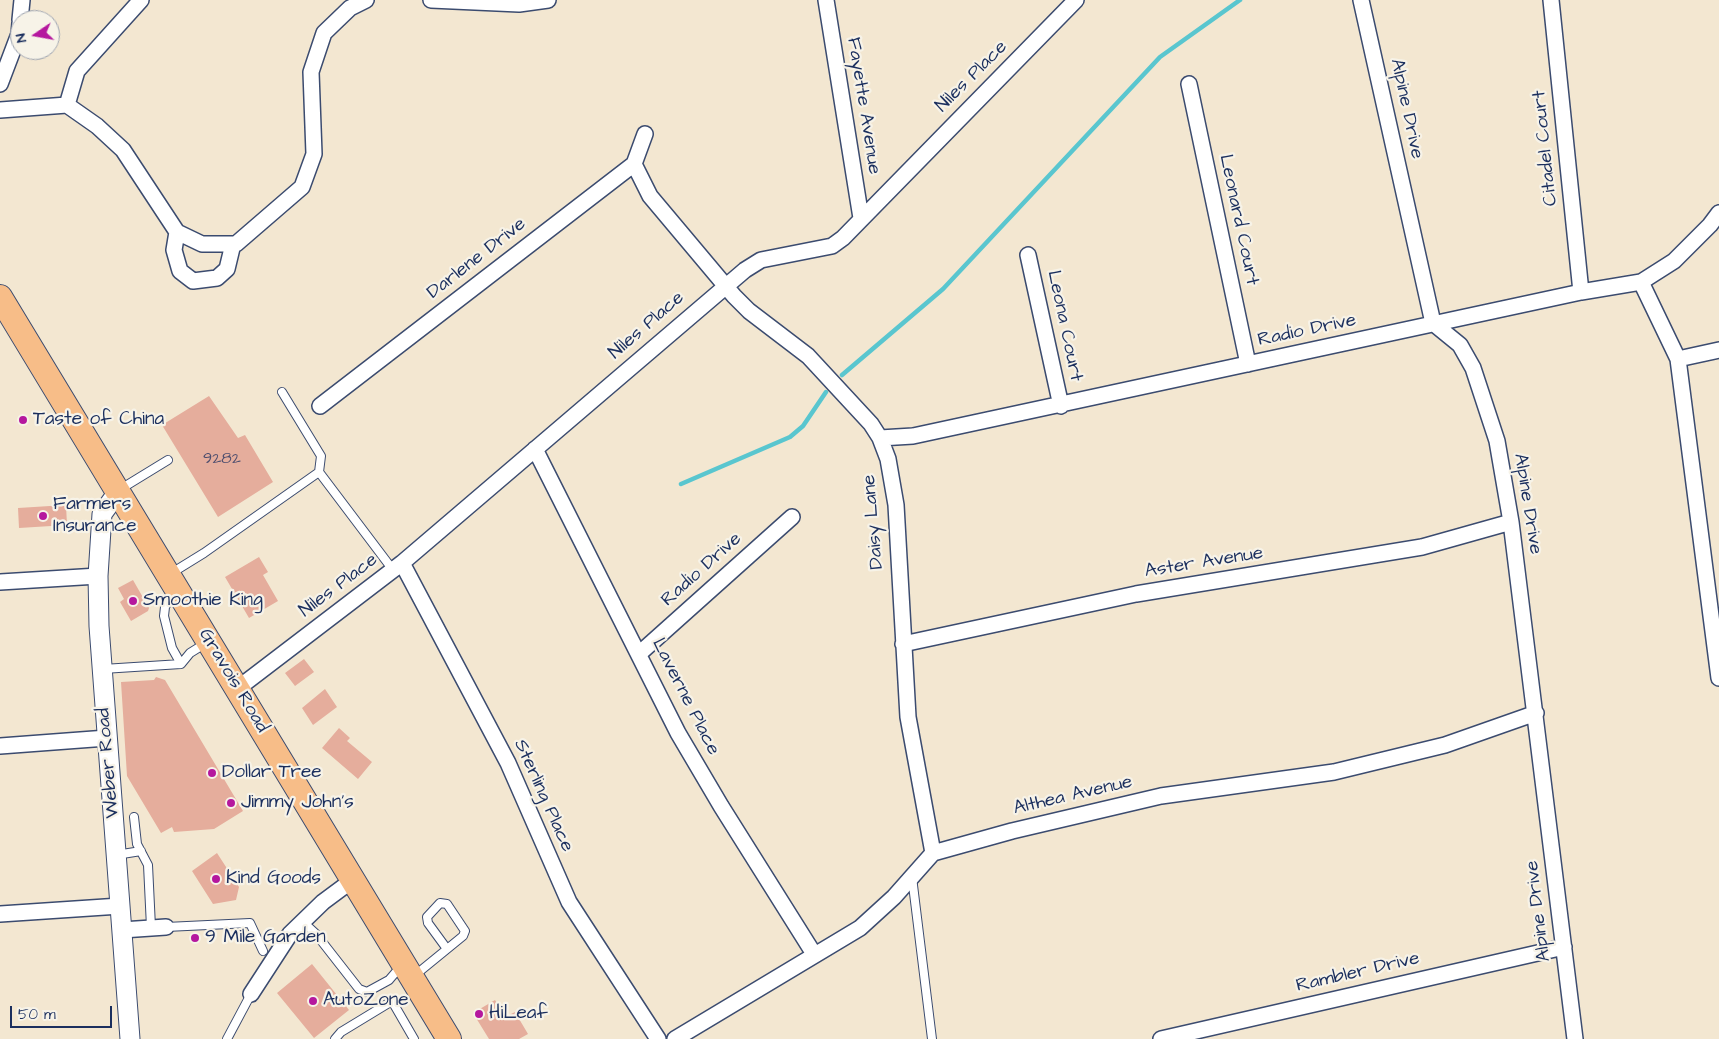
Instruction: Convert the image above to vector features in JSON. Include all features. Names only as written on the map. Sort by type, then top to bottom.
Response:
[{"type":"main road","name":"Gravois Road","points":[[0,297],[354,879],[449,1039]]},
{"type":"street","points":[[67,105],[77,71],[142,0]]},
{"type":"street","points":[[0,110],[67,105],[97,126],[122,150],[177,232],[202,244],[236,244],[302,187],[314,154],[311,72],[324,33],[350,8],[366,0]]},
{"type":"street","points":[[431,0],[519,4],[548,0]]},
{"type":"street","name":"Fayette Avenue","points":[[826,0],[860,218]]},
{"type":"street","name":"Niles Place","points":[[237,689],[398,566],[724,286],[761,260],[832,246],[843,238],[860,218],[1076,0]]},
{"type":"street","name":"Alpine Drive","points":[[1361,0],[1433,323],[1460,345],[1473,368],[1497,441],[1511,522],[1536,713],[1575,1039]]},
{"type":"street","name":"Citadel Court","points":[[1551,0],[1581,292]]},
{"type":"street","points":[[0,84],[10,58]]},
{"type":"street","name":"Leonard Court","points":[[1189,84],[1248,364]]},
{"type":"street","points":[[634,164],[645,134]]},
{"type":"street","name":"Daisy Lane","points":[[634,164],[650,196],[724,286],[749,311],[808,356],[871,424],[880,438],[888,459],[896,504],[908,717],[933,853]]},
{"type":"street","name":"Darlene Drive","points":[[320,406],[634,164]]},
{"type":"street","name":"Radio Drive","points":[[880,438],[913,436],[1061,406],[1433,323],[1581,292],[1641,282],[1674,261],[1710,225],[1719,213]]},
{"type":"street","points":[[177,232],[174,250],[180,271],[193,281],[218,278],[227,269],[233,244]]},
{"type":"street","name":"Leona Court","points":[[1028,255],[1061,406]]},
{"type":"street","points":[[1641,282],[1678,359],[1719,678]]},
{"type":"street","points":[[1678,359],[1719,350]]},
{"type":"street","name":"Laverne Place","points":[[536,449],[695,762],[814,954]]},
{"type":"street","name":"Weber Road","points":[[118,492],[102,514],[98,576],[101,669],[130,1039]]},
{"type":"street","name":"Radio Drive","points":[[640,653],[792,517]]},
{"type":"street","name":"Aster Avenue","points":[[903,644],[1136,594],[1422,547],[1511,522]]},
{"type":"street","name":"Sterling Place","points":[[398,566],[508,763],[569,902],[658,1039]]},
{"type":"street","points":[[0,582],[98,576]]},
{"type":"street","name":"Althea Avenue","points":[[933,853],[1012,831],[1161,796],[1352,767],[1444,746],[1536,713]]},
{"type":"street","points":[[0,746],[107,738]]},
{"type":"street","points":[[675,1039],[860,928],[894,897],[933,853]]},
{"type":"street","points":[[251,994],[266,957],[308,917],[354,879]]},
{"type":"street","points":[[0,914],[120,906]]},
{"type":"street","points":[[122,930],[166,926]]},
{"type":"street","name":"Rambler Drive","points":[[1161,1039],[1564,947]]},
{"type":"lane","points":[[282,392],[320,456],[319,472],[398,566]]},
{"type":"lane","points":[[118,492],[168,460]]},
{"type":"lane","points":[[181,664],[172,648],[164,616],[172,581],[204,553],[319,472]]},
{"type":"lane","points":[[101,669],[181,664],[190,653],[208,641]]},
{"type":"lane","points":[[134,817],[138,844],[148,865],[151,928]]},
{"type":"lane","points":[[116,855],[141,851]]},
{"type":"lane","points":[[912,876],[932,1039]]},
{"type":"lane","points":[[308,917],[316,934],[350,979],[359,989],[367,992],[447,949],[463,936],[465,930],[447,904],[440,903],[427,917],[428,922],[447,949]]},
{"type":"lane","points":[[166,926],[250,923],[266,957]]},
{"type":"lane","points":[[227,1039],[251,994]]},
{"type":"lane","points":[[335,1039],[341,1032],[392,1001],[414,1039]]},
{"type":"building","points":[[209,396],[238,438],[245,435],[273,482],[218,517],[162,425]]},
{"type":"building","name":"Farmers Insurance","points":[[66,505],[67,525],[19,528],[18,508]]},
{"type":"building","points":[[259,557],[268,572],[263,575],[278,601],[249,618],[225,577]]},
{"type":"building","name":"Smoothie King","points":[[133,580],[149,608],[148,611],[131,621],[120,602],[124,599],[118,588]]},
{"type":"building","points":[[304,659],[314,672],[295,686],[285,673]]},
{"type":"building","points":[[156,677],[165,680],[243,811],[214,829],[174,832],[172,827],[161,833],[127,776],[121,682],[154,680]]},
{"type":"building","points":[[325,689],[337,707],[313,725],[302,708]]},
{"type":"building","points":[[339,728],[350,738],[347,741],[372,762],[358,779],[322,748]]},
{"type":"building","name":"Kind Goods","points":[[217,853],[239,887],[236,900],[213,904],[192,871]]},
{"type":"building","name":"AutoZone","points":[[312,964],[349,1010],[314,1038],[277,993]]},
{"type":"building","points":[[495,1000],[505,1017],[515,1012],[528,1034],[519,1039],[489,1039],[473,1013]]},
{"type":"waterway","points":[[842,375],[943,289],[1160,57],[1240,0]]},
{"type":"waterway","points":[[681,484],[790,437],[803,426],[826,392]]},
{"type":"place","name":"Taste of China","points":[[23,420]]},
{"type":"place","name":"Farmers Insurance","points":[[43,516]]},
{"type":"place","name":"Smoothie King","points":[[133,601]]},
{"type":"place","name":"Dollar Tree","points":[[212,773]]},
{"type":"place","name":"Jimmy John's","points":[[231,803]]},
{"type":"place","name":"Kind Goods","points":[[216,879]]},
{"type":"place","name":"9 Mile Garden","points":[[195,938]]},
{"type":"place","name":"AutoZone","points":[[313,1001]]},
{"type":"place","name":"HiLeaf","points":[[479,1014]]}]
